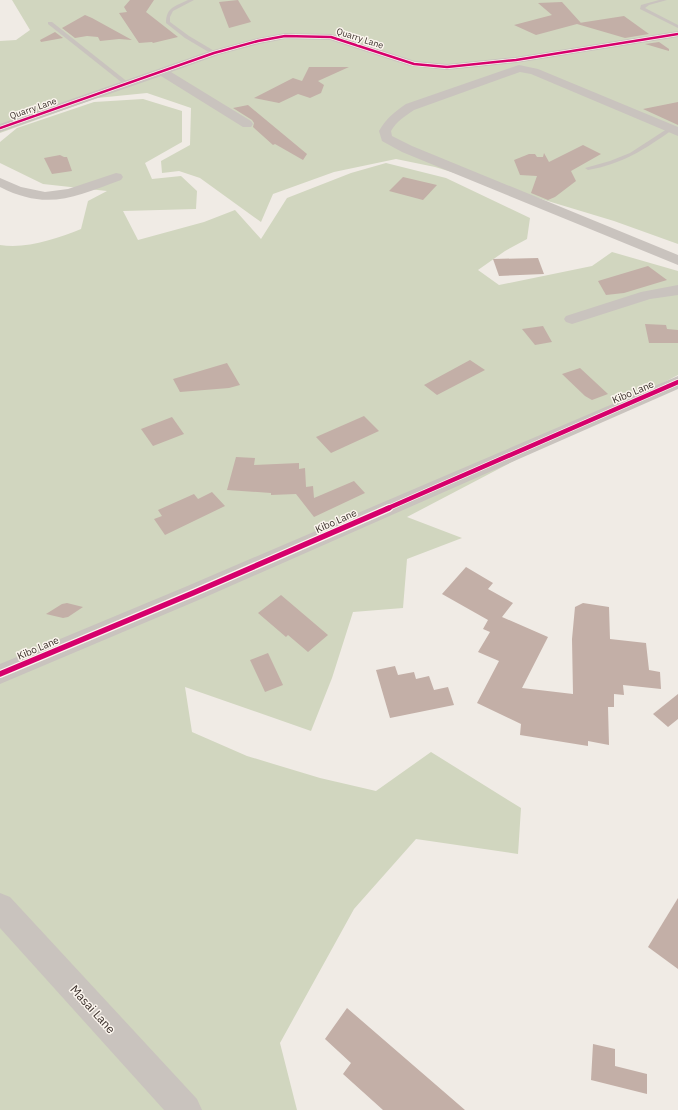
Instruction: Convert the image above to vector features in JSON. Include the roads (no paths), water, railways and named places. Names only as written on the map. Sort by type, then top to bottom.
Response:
[{"type":"street","name":"Quarry Lane","points":[[0,128],[214,53],[258,41],[285,36],[310,35],[331,37],[348,41],[414,64],[447,67],[516,60],[678,34]]},
{"type":"street","points":[[674,130],[534,71],[519,68],[410,107],[399,114],[390,123],[385,131],[386,138],[408,149],[678,260]]},
{"type":"street","points":[[163,72],[247,124]]},
{"type":"street","points":[[0,182],[20,192],[33,196],[50,197],[62,195],[116,177]]},
{"type":"street","points":[[572,319],[647,296],[678,290]]},
{"type":"street","name":"Kibo Lane","points":[[0,674],[194,593],[673,388]]},
{"type":"street","name":"Masai Lane","points":[[0,907],[186,1110]]},
{"type":"lane","points":[[192,0],[171,10],[168,16],[168,23],[187,37],[214,53]]},
{"type":"lane","points":[[665,0],[648,4],[643,6],[642,9],[678,27]]},
{"type":"lane","points":[[50,23],[127,84]]},
{"type":"lane","points":[[588,168],[604,166],[627,158],[674,130]]}]
